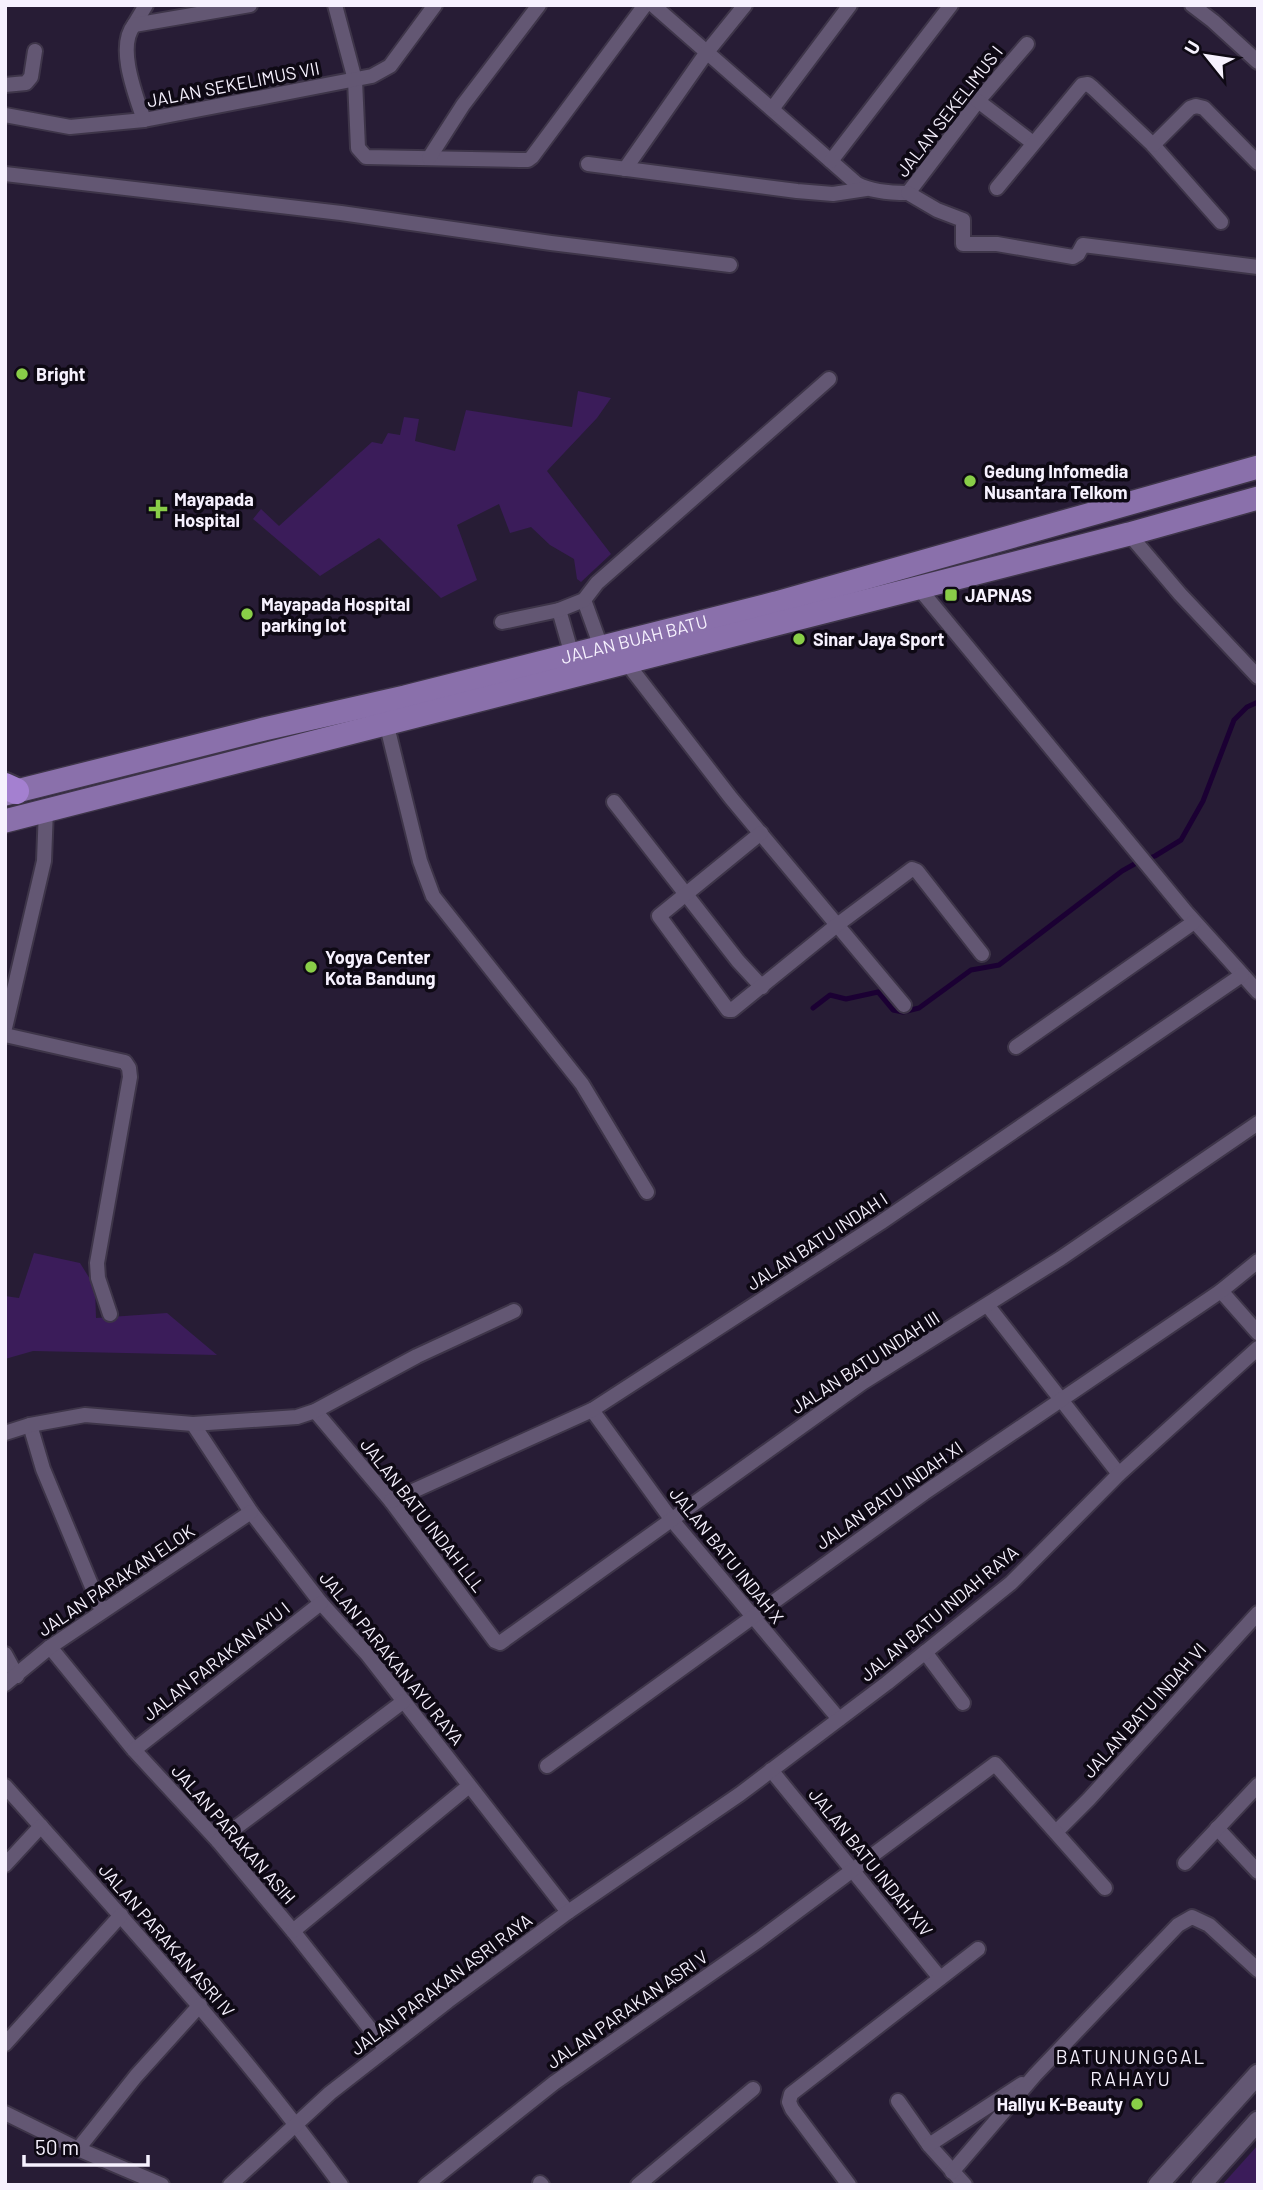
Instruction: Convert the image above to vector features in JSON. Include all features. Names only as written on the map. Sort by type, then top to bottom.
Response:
[{"type":"main road","name":"JALAN BUAH BATU","points":[[9,790],[251,733],[400,712],[572,655],[776,603],[1258,467]]},
{"type":"main road","name":"JALAN BUAH BATU","points":[[5,821],[400,712],[626,662],[1129,534],[1258,498]]},
{"type":"street","points":[[144,120],[130,77],[127,41],[146,5]]},
{"type":"street","points":[[134,25],[250,5]]},
{"type":"street","points":[[335,5],[355,80],[358,148],[361,154],[366,157],[528,160],[645,5]]},
{"type":"street","name":"JALAN SEKELIMUS VII","points":[[5,115],[70,127],[144,120],[372,76],[390,66],[435,5]]},
{"type":"street","points":[[429,158],[463,105],[539,5]]},
{"type":"street","points":[[653,5],[866,189]]},
{"type":"street","points":[[625,169],[707,52],[745,5]]},
{"type":"street","points":[[772,109],[850,5]]},
{"type":"street","points":[[831,161],[951,5]]},
{"type":"street","points":[[1192,5],[1258,62]]},
{"type":"street","name":"JALAN SEKELIMUS I","points":[[902,193],[1027,44]]},
{"type":"street","points":[[5,85],[26,83],[31,77],[35,51]]},
{"type":"street","points":[[998,188],[1082,85],[1088,84],[1153,145],[1221,222]]},
{"type":"street","points":[[978,101],[1032,144]]},
{"type":"street","points":[[1153,145],[1190,108],[1196,106],[1204,108],[1257,162]]},
{"type":"street","points":[[588,164],[797,191],[834,194],[866,189],[902,193],[963,220],[964,244],[997,244],[1073,257],[1083,245],[1258,267]]},
{"type":"street","points":[[5,174],[341,213],[730,265]]},
{"type":"street","points":[[502,622],[559,610],[584,600],[597,583],[829,379]]},
{"type":"street","points":[[1129,534],[1180,594],[1258,677]]},
{"type":"street","points":[[918,587],[1194,922],[1258,992]]},
{"type":"street","points":[[584,600],[601,648]]},
{"type":"street","points":[[559,610],[572,655]]},
{"type":"street","points":[[626,662],[761,833],[904,1005]]},
{"type":"street","points":[[400,712],[420,862],[433,896],[582,1084],[647,1192]]},
{"type":"street","points":[[614,802],[738,961],[762,987]]},
{"type":"street","points":[[5,1028],[44,861],[46,808]]},
{"type":"street","points":[[761,833],[659,916],[725,1007],[732,1010],[837,925],[912,869],[917,871],[982,954]]},
{"type":"street","points":[[1016,1047],[1194,922]]},
{"type":"street","name":"JALAN BATU INDAH I","points":[[391,1501],[592,1410],[880,1223],[1242,975]]},
{"type":"street","points":[[5,1035],[125,1062],[129,1068],[130,1077],[97,1263],[98,1278],[110,1314]]},
{"type":"street","name":"JALAN BATU INDAH III","points":[[500,1643],[862,1383],[988,1306],[1258,1123]]},
{"type":"street","name":"JALAN BATU INDAH XI","points":[[547,1766],[924,1493],[1221,1291],[1258,1261]]},
{"type":"street","points":[[1221,1291],[1258,1333]]},
{"type":"street","points":[[988,1306],[1119,1474]]},
{"type":"street","points":[[5,1433],[30,1425],[85,1415],[193,1424],[298,1417],[417,1356],[514,1311]]},
{"type":"street","name":"JALAN BATU INDAH RAYA","points":[[688,1829],[839,1719],[1011,1583],[1119,1474],[1258,1348]]},
{"type":"street","name":"JALAN BATU INDAH X","points":[[592,1410],[671,1519],[839,1719]]},
{"type":"street","name":"JALAN BATU INDAH LLL","points":[[314,1411],[391,1501],[495,1641],[500,1643]]},
{"type":"street","name":"JALAN PARAKAN AYU RAYA","points":[[193,1424],[251,1511],[321,1603],[367,1654],[568,1912]]},
{"type":"street","points":[[30,1425],[43,1469],[102,1611]]},
{"type":"street","name":"JALAN PARAKAN ELOK","points":[[11,1680],[50,1647],[251,1511]]},
{"type":"street","name":"JALAN PARAKAN AYU I","points":[[134,1750],[321,1603]]},
{"type":"street","name":"JALAN BATU INDAH VI","points":[[1057,1831],[1089,1800],[1258,1613]]},
{"type":"street","name":"JALAN PARAKAN ASIH","points":[[50,1647],[134,1750],[218,1841],[386,2049]]},
{"type":"street","points":[[925,1653],[963,1703]]},
{"type":"street","points":[[5,1654],[11,1680]]},
{"type":"street","points":[[218,1841],[404,1701]]},
{"type":"street","points":[[854,1871],[995,1763],[1105,1888]]},
{"type":"street","name":"JALAN BATU INDAH XIV","points":[[771,1770],[940,1978]]},
{"type":"street","points":[[1185,1863],[1258,1785]]},
{"type":"street","name":"JALAN PARAKAN ASRI IV","points":[[5,1786],[200,2004],[296,2124]]},
{"type":"street","points":[[293,1931],[469,1786]]},
{"type":"street","points":[[5,1865],[41,1826]]},
{"type":"street","points":[[1217,1828],[1258,1872]]},
{"type":"street","name":"JALAN PARAKAN ASRI RAYA","points":[[230,2185],[330,2093],[386,2049],[568,1912],[688,1829]]},
{"type":"street","name":"JALAN PARAKAN ASRI V","points":[[426,2185],[554,2083],[854,1871]]},
{"type":"street","points":[[5,2044],[121,1915]]},
{"type":"street","points":[[952,2172],[1035,2076],[1178,1925],[1192,1917],[1209,1925],[1258,1970]]},
{"type":"street","points":[[849,2185],[792,2109],[789,2102],[791,2094],[978,1950]]},
{"type":"street","points":[[78,2149],[136,2076],[200,2004]]},
{"type":"street","points":[[1158,2185],[1258,2074]]},
{"type":"street","points":[[929,2145],[1035,2076]]},
{"type":"street","points":[[638,2185],[753,2089]]},
{"type":"street","points":[[898,2101],[929,2145],[965,2185]]},
{"type":"street","points":[[5,2113],[78,2149],[162,2185]]},
{"type":"street","points":[[1201,2185],[1258,2121]]},
{"type":"street","points":[[296,2124],[341,2185]]},
{"type":"shaded area","points":[[578,391],[611,398],[597,418],[547,471],[611,554],[581,582],[577,579],[574,559],[550,545],[531,527],[510,533],[499,504],[457,525],[477,580],[441,598],[379,538],[320,576],[253,519],[261,509],[279,526],[372,442],[382,444],[388,433],[400,435],[404,417],[419,419],[415,441],[455,451],[466,410],[572,427]]},
{"type":"shaded area","points":[[34,1253],[80,1263],[95,1287],[96,1318],[167,1313],[217,1355],[33,1351],[5,1359],[5,1296],[19,1298]]},
{"type":"shaded area","points":[[1258,2145],[1258,2185],[1222,2185]]},
{"type":"waterway","points":[[813,1008],[830,995],[846,999],[878,992],[893,1010],[903,1012],[919,1008],[971,970],[999,965],[1122,871],[1181,840],[1203,801],[1234,720],[1247,707],[1258,702]]},
{"type":"place","name":"Bright","points":[[22,374]]},
{"type":"place","name":"Gedung Infomedia Nusantara Telkom","points":[[970,481]]},
{"type":"place","name":"Mayapada Hospital","points":[[158,509]]},
{"type":"place","name":"JAPNAS","points":[[951,595]]},
{"type":"place","name":"Mayapada Hospital parking lot","points":[[247,614]]},
{"type":"place","name":"Sinar Jaya Sport","points":[[799,639]]},
{"type":"place","name":"Yogya Center Kota Bandung","points":[[311,967]]},
{"type":"place","name":"Hallyu K-Beauty","points":[[1137,2104]]},
{"type":"district","name":"BATUNUNGGAL RAHAYU","points":[[1131,2067]]}]
